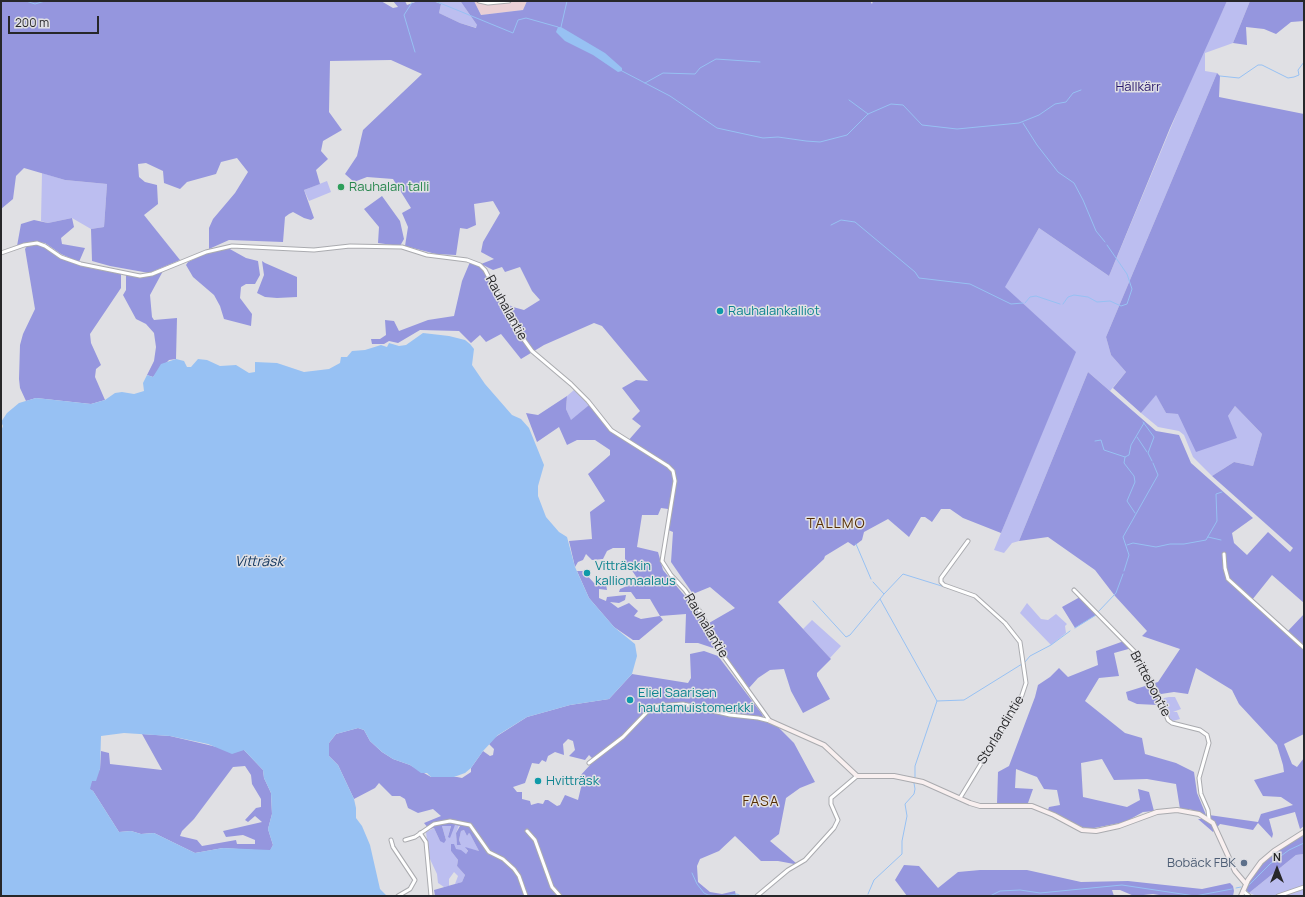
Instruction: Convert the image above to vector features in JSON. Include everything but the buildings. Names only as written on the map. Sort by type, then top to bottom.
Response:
[{"type":"street","points":[[480,1],[488,3],[509,1]]},
{"type":"street","name":"Rauhalantie","points":[[1,253],[24,245],[37,243],[46,246],[61,257],[81,264],[140,276],[152,274],[206,252],[232,246],[314,250],[350,246],[402,247],[427,255],[467,260],[480,265],[485,270],[514,326],[532,351],[588,401],[611,430],[668,466],[673,472],[675,481],[662,561],[671,575],[685,590],[701,613],[722,654],[770,721]]},
{"type":"street","name":"Storlandintie","points":[[960,798],[1021,698],[1026,683],[1020,642],[1009,628],[975,596],[944,585],[941,582],[942,578],[968,541]]},
{"type":"street","points":[[1224,554],[1224,568],[1228,579],[1304,648]]},
{"type":"street","name":"Brittebontie","points":[[1074,590],[1135,652],[1156,692],[1168,720],[1172,723],[1200,730],[1207,735],[1209,743],[1199,778],[1200,794],[1208,810],[1209,819]]},
{"type":"street","points":[[589,763],[624,737],[648,711],[658,706],[683,704],[730,716],[758,718],[770,721],[824,745],[857,776]]},
{"type":"street","points":[[757,896],[788,870],[806,860],[834,828],[838,820],[831,804],[831,798],[857,776],[894,776],[916,780],[937,786],[970,803],[985,806],[1032,806],[1054,815],[1075,828],[1088,831],[1119,826],[1156,812],[1185,811],[1199,814],[1209,819],[1217,830],[1235,871],[1246,884]]},
{"type":"street","points":[[405,840],[415,837],[434,824],[442,822],[457,821],[470,825],[490,852],[503,859],[514,869],[519,876],[526,896]]},
{"type":"street","points":[[527,831],[535,840],[552,887],[560,896]]},
{"type":"street","points":[[1248,896],[1242,894],[1246,884],[1261,862],[1270,854],[1304,832]]},
{"type":"street","points":[[420,833],[426,842],[431,896]]},
{"type":"street","points":[[391,840],[393,847],[414,880],[410,889],[398,896]]},
{"type":"street","points":[[1278,896],[1304,887]]},
{"type":"street","points":[[1295,891],[1298,896]]},
{"type":"shaded area","points":[[433,1],[461,2],[477,25],[477,28],[460,23],[439,13],[441,4]]},
{"type":"shaded area","points":[[474,1],[527,1],[523,10],[481,15]]},
{"type":"shaded area","points":[[1227,1],[1250,1],[1233,43],[1205,53],[1205,71],[1217,73],[1106,337],[1111,355],[1126,372],[1110,391],[1088,372],[1019,541],[1012,543],[1004,553],[994,550],[1075,352],[1004,287],[1039,228],[1109,276],[1202,53]]},
{"type":"shaded area","points":[[42,173],[65,180],[107,184],[104,227],[91,229],[72,218],[48,223],[41,221]]},
{"type":"shaded area","points":[[327,181],[331,192],[309,201],[304,190]]},
{"type":"shaded area","points":[[574,390],[589,405],[571,421],[566,409],[567,396]]},
{"type":"shaded area","points":[[1156,394],[1166,413],[1228,416],[1235,406],[1262,434],[1253,466],[1234,462],[1212,476],[1193,457],[1184,435],[1179,431],[1158,427],[1141,413]]},
{"type":"shaded area","points":[[1027,603],[1041,619],[1048,620],[1056,614],[1067,624],[1065,626],[1066,633],[1051,645],[1020,613]]},
{"type":"shaded area","points":[[812,620],[841,646],[830,658],[803,629]]},
{"type":"shaded area","points":[[1175,697],[1181,709],[1173,712],[1177,712],[1180,719],[1173,721],[1169,719],[1161,702],[1164,698]]},
{"type":"shaded area","points":[[451,825],[448,837],[455,825],[459,825],[456,833],[457,844],[461,845],[459,840],[461,831],[464,830],[467,836],[469,833],[470,834],[479,851],[466,848],[468,852],[466,854],[451,851],[458,860],[457,866],[465,875],[462,882],[455,884],[458,876],[454,872],[449,879],[449,886],[444,887],[438,883],[437,874],[429,857],[426,832],[434,828],[440,841],[446,840],[442,826]]},
{"type":"shaded area","points":[[1304,854],[1304,896],[1257,896],[1249,893],[1296,855]]},
{"type":"green space","name":"Hällkärr","points":[[1,1],[381,1],[393,8],[398,7],[393,1],[405,1],[407,5],[418,1],[433,1],[441,4],[439,13],[460,23],[476,28],[477,25],[461,2],[454,1],[474,1],[481,15],[523,10],[527,1],[870,1],[872,4],[873,1],[1227,1],[1170,128],[1109,276],[1039,228],[1005,287],[1076,352],[1001,533],[963,518],[950,509],[941,509],[932,522],[925,517],[921,517],[909,537],[888,519],[864,532],[862,540],[854,546],[848,542],[825,556],[824,559],[778,602],[831,659],[817,673],[817,676],[830,699],[803,713],[791,691],[784,669],[770,670],[758,678],[749,688],[721,650],[709,623],[735,608],[710,587],[693,594],[671,562],[673,532],[666,529],[668,509],[661,508],[658,515],[642,515],[637,547],[658,552],[663,570],[700,614],[716,649],[698,643],[685,643],[686,614],[660,616],[650,599],[636,599],[631,592],[619,592],[620,589],[639,581],[631,569],[625,570],[625,548],[613,548],[607,551],[603,559],[592,560],[586,554],[583,560],[578,562],[575,567],[569,541],[592,539],[590,512],[605,501],[588,474],[610,455],[610,450],[595,440],[577,440],[567,445],[559,427],[537,442],[526,413],[538,415],[567,396],[566,409],[571,420],[589,405],[615,433],[627,442],[641,426],[632,419],[640,411],[622,388],[636,380],[648,381],[602,326],[594,323],[544,345],[521,359],[501,334],[486,342],[480,335],[471,343],[459,331],[420,330],[398,343],[389,341],[384,344],[372,344],[371,339],[380,339],[386,335],[385,320],[394,321],[399,331],[428,320],[454,316],[462,281],[470,262],[480,266],[485,271],[502,304],[505,303],[524,310],[540,300],[532,291],[520,267],[505,272],[502,267],[493,270],[481,264],[494,259],[481,252],[483,242],[500,213],[493,201],[474,204],[476,225],[467,229],[460,228],[456,255],[436,254],[405,246],[408,227],[402,213],[411,208],[393,179],[367,177],[354,182],[345,174],[357,156],[363,130],[422,74],[391,60],[330,61],[329,112],[342,130],[323,141],[321,151],[328,159],[316,170],[320,184],[304,190],[314,218],[311,220],[304,218],[293,212],[285,217],[283,242],[229,240],[209,249],[209,228],[213,219],[235,193],[248,172],[237,158],[221,162],[216,174],[187,182],[180,189],[164,183],[163,171],[146,163],[138,164],[139,177],[145,182],[157,185],[158,204],[144,215],[180,260],[149,273],[92,261],[91,229],[104,227],[107,184],[65,180],[24,168],[16,176],[13,199],[1,209]]},
{"type":"green space","points":[[1250,1],[1304,1],[1304,21],[1291,22],[1276,34],[1264,29],[1246,27],[1247,45],[1233,43]]},
{"type":"green space","points":[[1217,73],[1220,76],[1219,97],[1304,114],[1304,603],[1272,575],[1252,600],[1287,632],[1304,614],[1304,734],[1284,744],[1292,764],[1297,767],[1304,758],[1304,826],[1300,829],[1295,812],[1269,819],[1273,834],[1272,838],[1258,823],[1253,830],[1220,824],[1213,832],[1198,819],[1208,819],[1209,815],[1258,822],[1261,814],[1293,805],[1281,797],[1263,796],[1254,780],[1284,772],[1283,765],[1277,745],[1239,704],[1232,690],[1196,668],[1188,694],[1174,692],[1161,694],[1158,705],[1137,704],[1128,700],[1126,692],[1158,682],[1180,649],[1142,636],[1147,631],[1115,596],[1095,570],[1048,537],[1019,541],[1088,372],[1156,431],[1179,435],[1191,463],[1253,518],[1232,533],[1234,543],[1247,555],[1268,532],[1290,552],[1293,548],[1212,476],[1234,462],[1253,466],[1262,434],[1235,406],[1228,416],[1237,438],[1196,452],[1178,414],[1166,413],[1156,395],[1141,413],[1113,388],[1126,372],[1111,355],[1106,337]]},
{"type":"green space","points":[[382,196],[400,221],[404,239],[400,246],[378,243],[379,227],[364,209]]},
{"type":"green space","points":[[72,218],[74,227],[61,238],[62,244],[85,248],[79,262],[61,254],[45,243],[34,242],[17,246],[21,224],[34,220],[48,223]]},
{"type":"green space","points":[[37,245],[45,247],[59,258],[90,268],[121,274],[121,288],[90,334],[91,343],[101,365],[96,369],[95,377],[105,400],[91,404],[36,398],[26,401],[20,388],[20,345],[23,334],[35,309],[25,249],[27,246]]},
{"type":"green space","points":[[228,248],[246,258],[258,261],[260,275],[255,284],[246,284],[241,287],[240,298],[252,314],[251,326],[224,319],[220,306],[214,295],[193,277],[186,265],[188,262],[206,253]]},
{"type":"green space","points":[[262,261],[297,277],[297,297],[265,297],[257,293],[264,275]]},
{"type":"green space","points":[[163,271],[150,295],[152,317],[154,320],[177,318],[176,359],[169,360],[153,377],[147,375],[154,361],[156,347],[154,333],[146,324],[136,319],[123,295],[126,290],[126,275],[143,277]]},
{"type":"green space","points":[[577,571],[583,571],[594,583],[599,586],[606,584],[607,590],[599,589],[599,598],[606,601],[607,597],[626,595],[625,600],[619,603],[610,602],[618,608],[629,603],[638,611],[634,616],[641,619],[660,616],[663,620],[639,640],[633,640],[614,627],[589,598]]},
{"type":"green space","points":[[1080,597],[1096,612],[1096,615],[1075,628],[1062,607]]},
{"type":"green space","points":[[1124,641],[1132,648],[1114,653],[1119,676],[1099,678],[1085,701],[1125,733],[1142,738],[1145,754],[1176,763],[1194,772],[1197,793],[1206,815],[1189,809],[1180,809],[1176,784],[1147,779],[1114,780],[1102,759],[1081,763],[1083,797],[1127,807],[1140,800],[1138,789],[1149,792],[1154,811],[1143,812],[1125,822],[1089,829],[1079,826],[1048,810],[1049,807],[1060,805],[1057,790],[1044,789],[1037,777],[1016,769],[1015,788],[1033,789],[1028,803],[997,804],[998,772],[1009,766],[1035,697],[1038,685],[1050,677],[1059,668],[1068,677],[1098,665],[1096,651]]},
{"type":"green space","points":[[704,651],[718,656],[762,714],[765,721],[777,726],[794,743],[815,782],[800,788],[786,798],[779,834],[770,841],[796,863],[761,861],[735,836],[719,851],[700,859],[697,866],[698,882],[710,892],[722,894],[735,891],[736,896],[435,896],[434,890],[462,882],[465,875],[457,866],[458,860],[451,851],[451,844],[454,844],[456,849],[461,850],[466,854],[468,851],[465,847],[479,851],[470,834],[469,833],[467,836],[464,830],[461,831],[459,840],[461,845],[457,845],[456,833],[460,826],[455,825],[450,838],[448,837],[451,826],[442,826],[446,840],[444,843],[440,841],[434,828],[429,829],[424,823],[441,816],[433,809],[418,813],[408,808],[405,799],[400,796],[392,796],[379,783],[375,788],[354,799],[338,765],[329,756],[329,743],[336,734],[358,728],[364,730],[370,741],[382,752],[393,759],[410,765],[431,777],[462,778],[471,772],[471,768],[483,751],[490,756],[493,755],[494,749],[489,744],[494,738],[527,717],[570,705],[609,699],[632,674],[688,683],[691,678],[690,654]],"holes":[[[568,739],[573,741],[575,750],[569,756],[585,760],[589,755],[592,758],[591,764],[579,777],[583,779],[578,800],[565,795],[560,805],[557,806],[548,800],[545,800],[543,804],[538,803],[531,805],[530,801],[522,799],[522,792],[517,792],[513,787],[525,783],[532,763],[539,764],[542,760],[546,762],[548,756],[555,752],[564,755],[563,744]]]},
{"type":"green space","points":[[142,734],[170,736],[217,747],[244,750],[263,770],[264,778],[271,793],[272,814],[268,829],[273,845],[270,851],[223,848],[195,853],[154,833],[141,834],[131,831],[119,832],[93,791],[89,789],[92,780],[100,769],[101,751],[109,753],[110,764],[162,770]],"holes":[[[245,766],[251,775],[252,784],[261,799],[261,807],[256,808],[245,820],[248,822],[255,816],[262,822],[223,831],[226,837],[243,835],[255,840],[255,844],[237,844],[236,840],[202,846],[197,840],[180,836],[182,831],[194,819],[233,767]]]},
{"type":"green space","points":[[1304,834],[1304,854],[1296,855],[1249,893],[1246,889],[1250,879],[1270,855]]},
{"type":"green space","points":[[904,865],[919,866],[938,888],[958,872],[980,870],[1027,870],[1081,882],[1128,881],[1202,889],[1230,883],[1233,886],[1234,891],[1233,896],[1165,896],[1153,894],[1134,896],[1120,890],[1112,890],[1114,896],[907,896],[895,880]]},
{"type":"water","points":[[558,27],[561,27],[605,53],[622,68],[622,71],[618,72],[593,55],[565,41],[556,32]]},
{"type":"water","name":"Vitträsk","points":[[423,333],[449,336],[465,340],[474,349],[472,365],[485,384],[512,415],[521,419],[529,428],[544,465],[538,486],[538,496],[546,517],[559,532],[567,537],[575,567],[589,598],[614,627],[635,644],[637,656],[632,674],[609,699],[570,705],[527,717],[498,735],[483,751],[471,768],[465,773],[454,777],[431,777],[427,773],[421,773],[410,765],[393,759],[382,752],[370,741],[364,730],[358,728],[336,734],[329,743],[329,756],[338,765],[354,799],[356,818],[362,826],[370,845],[380,889],[387,896],[1,896],[1,431],[3,426],[1,422],[7,413],[19,403],[36,398],[91,404],[105,400],[115,393],[122,392],[134,394],[144,391],[143,383],[147,375],[153,377],[161,364],[176,359],[184,361],[187,367],[191,367],[198,359],[207,360],[220,366],[236,365],[249,373],[255,372],[255,362],[277,363],[304,372],[329,369],[340,363],[341,357],[347,357],[352,351],[365,350],[381,345],[387,347],[389,343],[399,346],[406,345]],"holes":[[[124,733],[170,736],[208,744],[232,754],[244,750],[263,770],[264,778],[271,793],[272,814],[268,829],[273,845],[270,850],[223,848],[195,853],[154,833],[141,834],[131,831],[119,832],[93,791],[90,789],[92,781],[96,781],[100,769],[101,736]]]},
{"type":"waterway","points":[[26,1],[35,4],[45,1]]},
{"type":"waterway","points":[[413,1],[404,15],[415,52]]},
{"type":"waterway","points":[[435,1],[513,33],[518,20],[526,18],[558,27]]},
{"type":"waterway","points":[[561,27],[567,1]]},
{"type":"waterway","points":[[645,83],[663,73],[695,74],[700,68],[716,59],[760,62]]},
{"type":"waterway","points":[[1220,76],[1239,78],[1258,65],[1262,65],[1288,78],[1299,75],[1298,70],[1304,62]]},
{"type":"waterway","points":[[622,71],[670,96],[717,128],[763,138],[778,137],[820,142],[847,135],[868,114],[891,104],[903,105],[922,125],[957,129],[1019,123],[1039,115],[1055,104],[1066,102],[1073,93],[1081,90]]},
{"type":"waterway","points":[[849,100],[868,114]]},
{"type":"waterway","points":[[1023,123],[1037,145],[1058,172],[1074,183],[1096,231],[1105,242]]},
{"type":"waterway","points":[[831,225],[841,220],[855,222],[915,272],[919,278],[970,284],[1011,304],[1023,303]]},
{"type":"waterway","points":[[1063,304],[1068,297],[1074,295],[1088,297],[1097,302],[1110,301],[1121,306],[1127,304],[1132,289],[1127,274],[1107,245]]},
{"type":"waterway","points":[[1025,303],[1030,297],[1036,296],[1060,304]]},
{"type":"waterway","points":[[1143,422],[1154,437],[1148,453],[1152,461]]},
{"type":"waterway","points":[[1135,513],[1127,501],[1135,482],[1134,476],[1124,463],[1125,457],[1129,455],[1131,445],[1144,423]]},
{"type":"waterway","points":[[1137,437],[1147,452]]},
{"type":"waterway","points":[[1095,441],[1101,440],[1104,450],[1125,457]]},
{"type":"waterway","points":[[1124,571],[1129,555],[1123,537],[1158,475],[1153,463]]},
{"type":"waterway","points":[[1127,545],[1133,543],[1156,547],[1206,540],[1217,521],[1216,494],[1222,492]]},
{"type":"waterway","points":[[1208,537],[1221,540]]},
{"type":"waterway","points":[[856,544],[871,579]]},
{"type":"waterway","points":[[884,594],[903,574],[948,588]]},
{"type":"waterway","points":[[1098,612],[1116,593],[1123,574]]},
{"type":"waterway","points":[[873,582],[884,594],[880,599],[937,701],[915,766],[915,777]]},
{"type":"waterway","points":[[813,601],[846,637],[850,635],[880,599]]},
{"type":"waterway","points":[[1075,628],[1096,615]]},
{"type":"waterway","points":[[1025,662],[1030,656],[1051,645],[1070,631]]},
{"type":"waterway","points":[[937,701],[964,700],[1022,664]]},
{"type":"waterway","points":[[868,894],[874,880],[902,854],[902,841],[907,816],[905,804],[914,794],[914,783]]},
{"type":"waterway","points":[[1247,887],[1270,864],[1289,850],[1304,843]]},
{"type":"waterway","points":[[692,873],[697,884],[704,893],[708,895],[723,896],[737,894],[741,896]]},
{"type":"waterway","points":[[990,896],[1000,891],[1020,890],[1040,893],[1122,885],[1195,896],[1232,889]]},
{"type":"waterway","points":[[1236,888],[1241,887]]},
{"type":"place","name":"Rauhalan talli","points":[[341,187]]},
{"type":"place","name":"Rauhalankalliot","points":[[720,311]]},
{"type":"place","name":"Vitträskin kalliomaalaus","points":[[587,573]]},
{"type":"place","name":"Eliel Saarisen hautamuistomerkki","points":[[630,700]]},
{"type":"place","name":"Hvitträsk","points":[[538,781]]},
{"type":"place","name":"Bobäck FBK","points":[[1244,863]]},
{"type":"district","name":"TALLMO","points":[[836,524]]},
{"type":"district","name":"FASA","points":[[761,802]]}]
